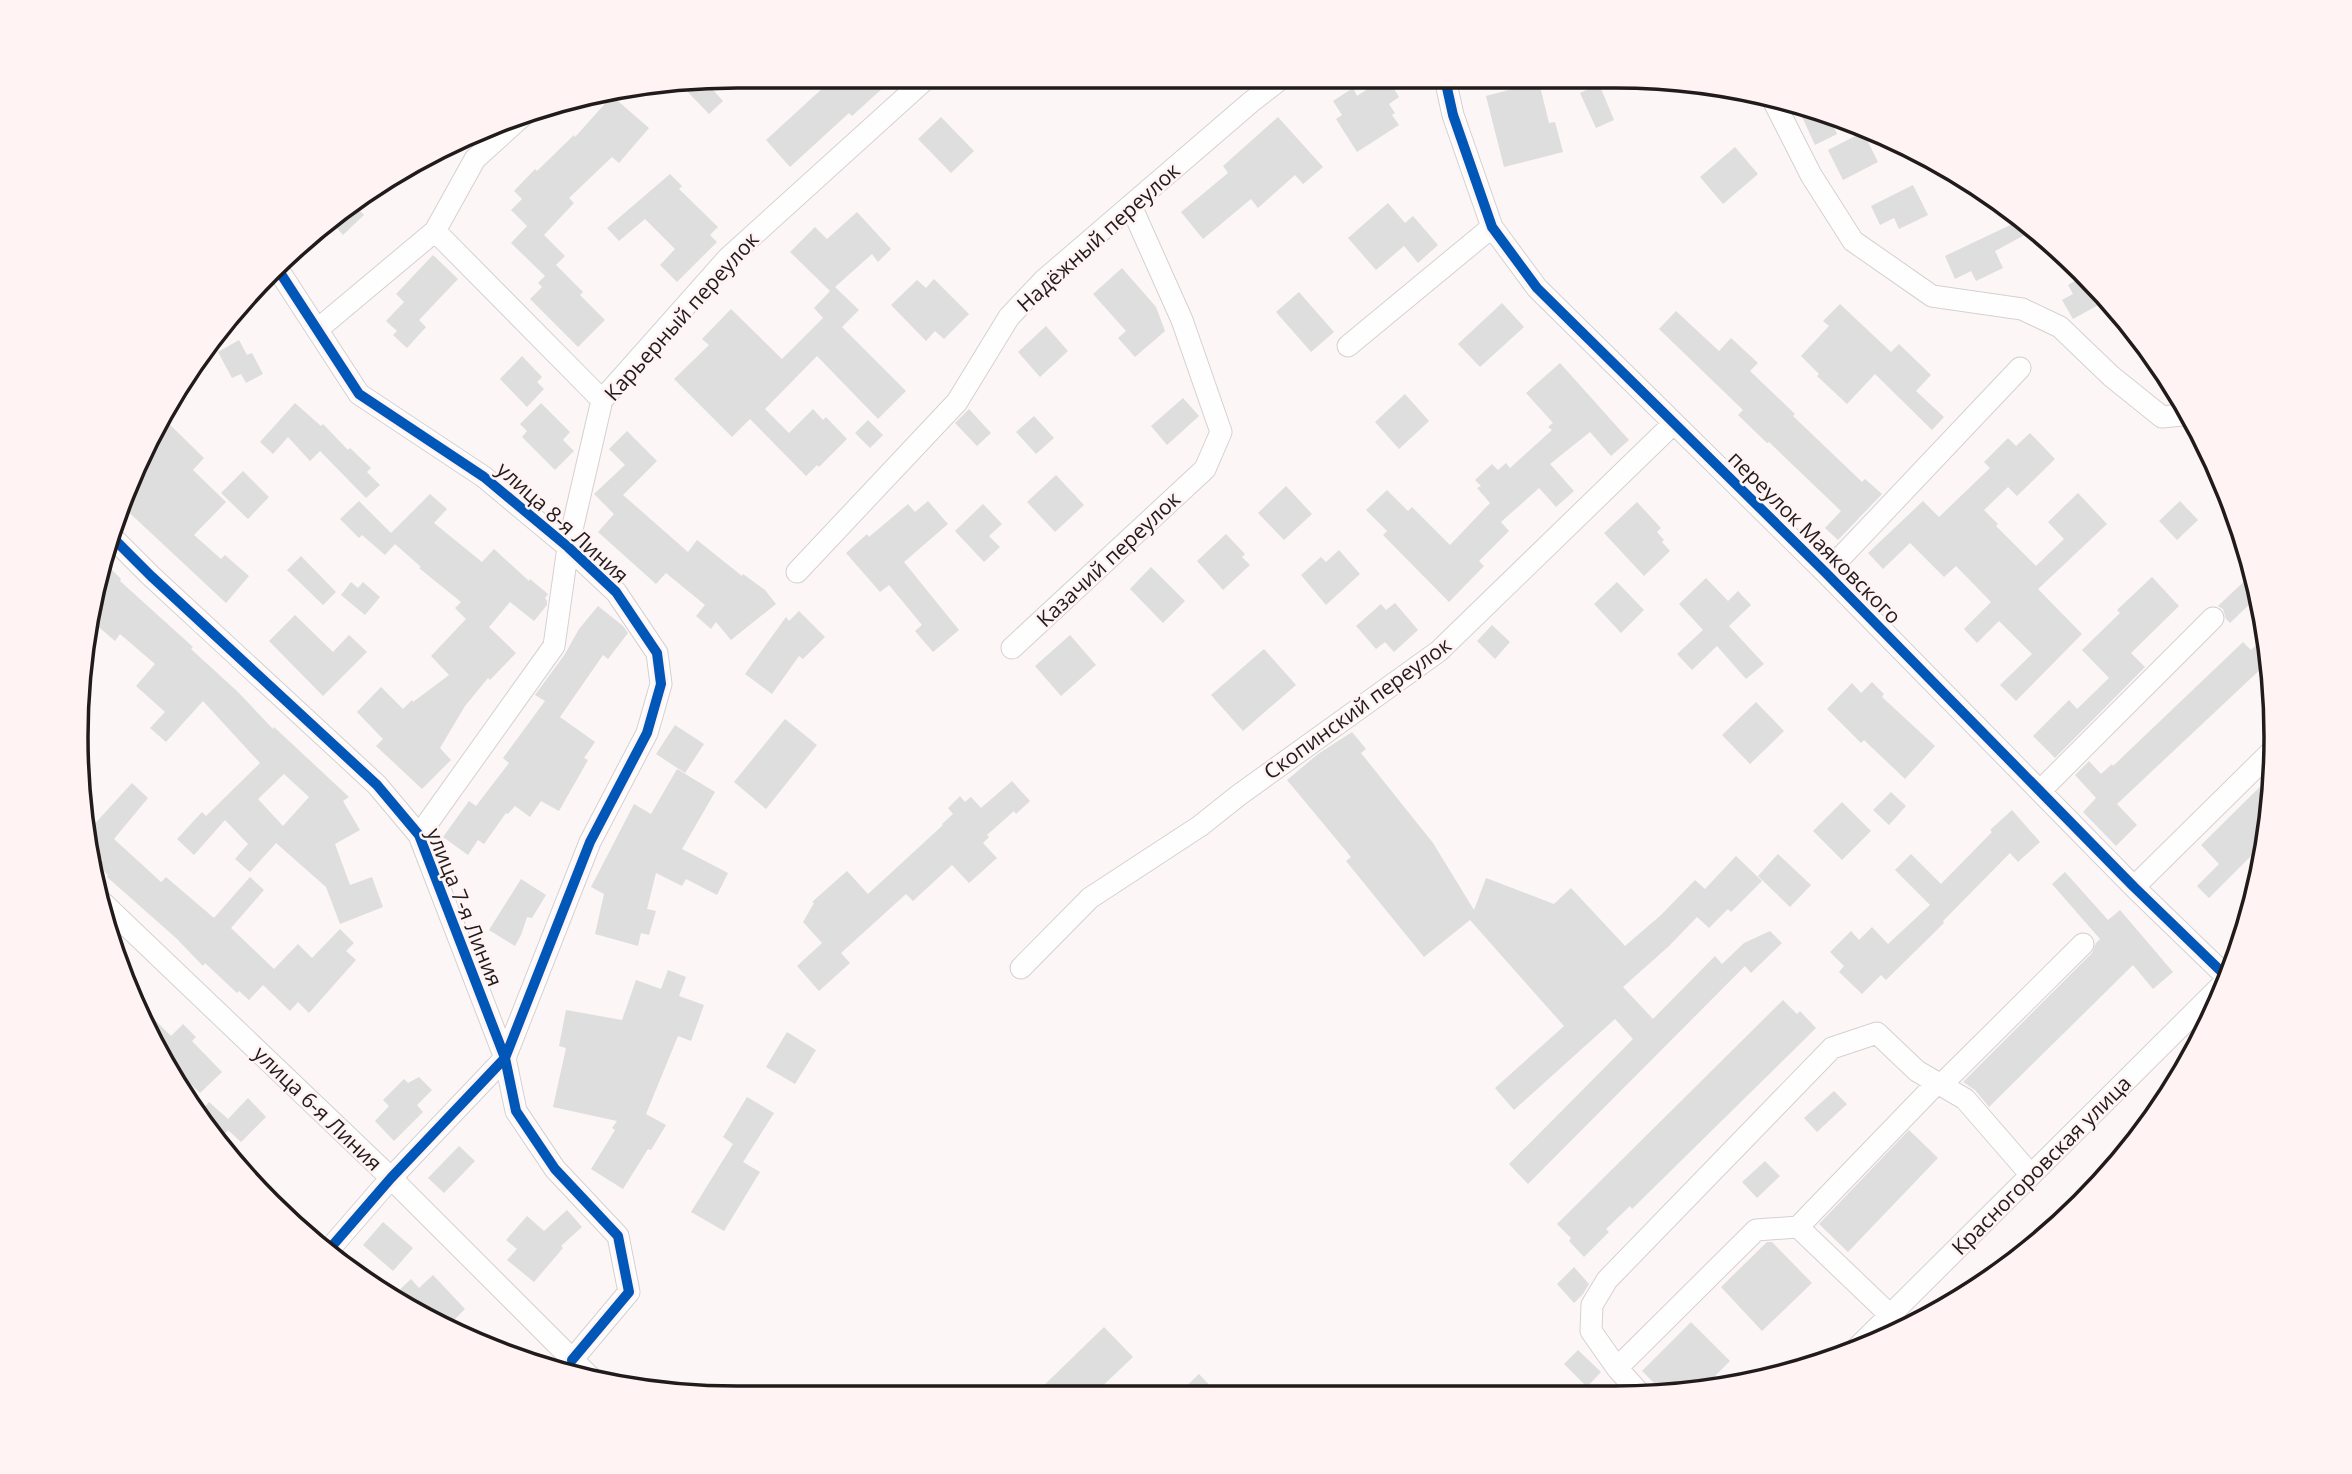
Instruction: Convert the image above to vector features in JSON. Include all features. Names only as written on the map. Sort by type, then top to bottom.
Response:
[{"type":"street","name":"Карьерный переулок","points":[[419,835],[554,646],[568,547],[601,400],[728,258],[916,88]]},
{"type":"street","name":"Надёжный переулок","points":[[797,572],[957,402],[1009,317],[1044,280],[1269,88]]},
{"type":"street","name":"переулок Маяковского","points":[[1447,88],[1453,115],[1492,227],[1537,288],[1826,573],[2134,887],[2221,971]]},
{"type":"street","points":[[1777,109],[1811,175],[1853,242],[1932,296],[2022,309],[2060,327],[2111,376],[2162,417],[2179,415]]},
{"type":"street","points":[[318,330],[435,230],[475,159],[507,130]]},
{"type":"street","name":"Казачий переулок","points":[[1012,649],[1205,469],[1221,432],[1182,320],[1131,206]]},
{"type":"street","points":[[1348,346],[1492,227]]},
{"type":"street","points":[[435,230],[601,400]]},
{"type":"street","name":"улица 8-я Линия","points":[[281,275],[359,394],[484,477],[568,547],[616,592],[657,653],[661,684],[647,733],[590,842],[505,1058]]},
{"type":"street","points":[[1826,573],[2021,368]]},
{"type":"street","name":"Скопинский переулок","points":[[1021,968],[1090,898],[1199,826],[1439,651],[1673,424]]},
{"type":"street","name":"улица 7-я Линия","points":[[118,543],[150,576],[377,785],[419,835],[505,1058],[516,1111],[555,1169],[618,1236],[629,1292],[572,1360]]},
{"type":"street","points":[[2040,791],[2213,618]]},
{"type":"street","points":[[2134,887],[2263,759]]},
{"type":"street","name":"улица 6-я Линия","points":[[112,911],[391,1178],[579,1366]]},
{"type":"street","points":[[1617,1368],[1756,1230],[1798,1227],[1939,1084],[2083,944]]},
{"type":"street","name":"Красногоровская улица","points":[[1871,1334],[2211,995]]},
{"type":"street","points":[[1633,1386],[1591,1331],[1592,1305],[1607,1280],[1832,1048],[1877,1033],[1917,1071],[1965,1099],[2031,1175]]},
{"type":"street","points":[[333,1245],[391,1178],[505,1058]]},
{"type":"street","points":[[1798,1227],[1890,1315]]},
{"type":"building","points":[[823,88],[883,88],[852,116],[849,113],[790,167],[766,140]]},
{"type":"building","points":[[1353,88],[1357,96],[1369,88],[1394,88],[1399,97],[1389,104],[1399,125],[1357,152],[1336,119],[1342,115],[1333,101]]},
{"type":"building","points":[[1516,88],[1540,88],[1549,123],[1555,122],[1563,152],[1504,167],[1486,96]]},
{"type":"building","points":[[1591,88],[1601,88],[1614,120],[1596,128],[1580,93]]},
{"type":"building","points":[[712,89],[723,101],[709,114],[686,90]]},
{"type":"building","points":[[616,99],[649,128],[619,163],[612,157],[569,198],[574,203],[544,235],[565,256],[545,276],[511,243],[527,226],[511,210],[522,199],[514,191],[535,169],[537,171],[574,135],[575,137],[608,101]]},
{"type":"building","points":[[1801,115],[1833,125],[1837,134],[1815,145]]},
{"type":"building","points":[[941,117],[974,151],[951,173],[918,139]]},
{"type":"building","points":[[1278,117],[1323,167],[1303,184],[1295,175],[1258,208],[1251,199],[1203,239],[1181,212],[1228,173],[1223,166]]},
{"type":"building","points":[[1858,135],[1866,138],[1878,162],[1843,180],[1828,150]]},
{"type":"building","points":[[1735,147],[1758,174],[1723,204],[1700,177]]},
{"type":"building","points":[[670,174],[682,186],[679,189],[718,227],[710,235],[717,242],[677,282],[660,265],[675,249],[645,219],[619,241],[607,228]]},
{"type":"building","points":[[1913,185],[1928,215],[1899,229],[1894,218],[1880,225],[1871,206]]},
{"type":"building","points":[[1388,203],[1405,223],[1413,216],[1438,245],[1418,263],[1404,246],[1376,270],[1348,238]]},
{"type":"building","points":[[359,210],[364,215],[343,235],[336,227]]},
{"type":"building","points":[[857,212],[891,249],[878,262],[872,254],[835,287],[859,310],[842,327],[906,391],[878,419],[817,356],[765,409],[789,433],[813,409],[823,420],[826,417],[847,439],[806,476],[750,419],[732,437],[674,379],[709,345],[702,339],[731,309],[782,359],[823,318],[814,308],[830,291],[790,252],[815,227],[827,239]]},
{"type":"building","points":[[2012,224],[2025,235],[1995,251],[2003,268],[1976,281],[1971,271],[1955,279],[1945,256]]},
{"type":"building","points":[[433,255],[458,279],[419,320],[426,327],[407,348],[393,335],[397,331],[386,321],[404,302],[396,294]]},
{"type":"building","points":[[556,265],[583,292],[580,295],[605,320],[578,347],[530,299],[542,287],[538,283]]},
{"type":"building","points":[[1122,268],[1156,307],[1165,331],[1135,357],[1118,338],[1126,331],[1093,294]]},
{"type":"building","points":[[934,279],[969,314],[944,339],[935,331],[926,341],[891,305],[917,280],[926,288]]},
{"type":"building","points":[[2076,280],[2099,305],[2073,319],[2062,300],[2073,294],[2068,285]]},
{"type":"building","points":[[1299,292],[1334,332],[1311,352],[1276,312]]},
{"type":"building","points":[[1502,303],[1524,327],[1480,367],[1458,344]]},
{"type":"building","points":[[1840,304],[1891,352],[1899,344],[1931,375],[1916,391],[1944,417],[1932,430],[1875,374],[1847,404],[1817,376],[1819,374],[1801,356],[1829,326],[1823,321]]},
{"type":"building","points":[[1676,311],[1719,351],[1731,338],[1758,363],[1750,371],[1795,414],[1793,416],[1862,482],[1865,479],[1882,494],[1838,540],[1825,528],[1841,511],[1738,415],[1743,410],[1659,329]]},
{"type":"building","points":[[1046,326],[1068,351],[1040,377],[1018,352]]},
{"type":"building","points":[[239,340],[247,355],[252,353],[263,374],[246,383],[241,374],[232,378],[218,352]]},
{"type":"building","points":[[522,356],[542,377],[537,382],[544,389],[527,407],[500,379]]},
{"type":"building","points":[[1560,363],[1629,440],[1611,456],[1590,432],[1550,464],[1574,491],[1556,507],[1539,488],[1501,522],[1509,531],[1479,561],[1484,566],[1449,602],[1383,535],[1387,531],[1366,510],[1387,490],[1408,511],[1412,507],[1450,545],[1490,503],[1477,488],[1481,486],[1475,480],[1492,464],[1498,470],[1506,463],[1510,468],[1552,430],[1548,427],[1553,423],[1526,393]]},
{"type":"building","points":[[1405,394],[1429,421],[1399,449],[1375,422]]},
{"type":"building","points":[[1183,398],[1199,416],[1167,445],[1151,426]]},
{"type":"building","points":[[295,403],[321,426],[323,424],[348,450],[350,448],[371,468],[367,472],[380,485],[366,498],[320,451],[310,461],[288,437],[273,454],[260,442]]},
{"type":"building","points":[[541,403],[570,432],[563,440],[574,451],[555,470],[522,437],[527,431],[520,424]]},
{"type":"building","points":[[969,409],[991,433],[977,446],[955,423]]},
{"type":"building","points":[[1034,416],[1054,438],[1036,454],[1016,432]]},
{"type":"building","points":[[868,420],[883,435],[870,448],[855,433]]},
{"type":"building","points":[[169,424],[204,458],[193,470],[226,502],[194,535],[221,559],[225,555],[249,576],[226,603],[128,512],[154,450]]},
{"type":"building","points":[[627,431],[657,461],[623,495],[688,552],[697,540],[742,576],[743,574],[765,590],[776,604],[731,640],[716,622],[711,629],[696,616],[705,605],[666,573],[656,584],[598,532],[614,514],[594,494],[625,465],[609,449]]},
{"type":"building","points":[[2030,433],[2055,459],[2017,496],[2008,487],[1984,510],[1998,524],[1996,526],[2036,566],[2064,539],[2048,522],[2078,493],[2107,524],[2038,589],[2082,634],[2016,701],[2000,685],[2032,654],[1999,621],[1977,643],[1964,629],[1991,602],[1956,566],[1944,577],[1910,543],[1883,569],[1868,553],[1923,501],[1939,517],[1990,468],[1984,462],[2008,438],[2016,446]]},
{"type":"building","points":[[243,471],[269,497],[248,519],[221,493]]},
{"type":"building","points":[[1056,475],[1084,505],[1055,532],[1027,502]]},
{"type":"building","points":[[1286,486],[1312,514],[1284,540],[1258,513]]},
{"type":"building","points":[[430,494],[447,509],[434,523],[482,562],[494,549],[529,581],[530,579],[548,594],[545,598],[547,605],[534,621],[510,602],[489,627],[516,653],[490,680],[488,678],[465,706],[440,748],[451,760],[422,789],[376,746],[383,739],[357,712],[381,687],[403,709],[449,675],[431,656],[466,619],[455,608],[461,602],[419,568],[421,567],[395,544],[385,555],[362,535],[359,538],[340,519],[359,501],[391,533]]},
{"type":"building","points":[[928,501],[948,524],[904,562],[959,630],[933,652],[915,631],[922,625],[889,585],[880,592],[846,553],[908,504],[915,512]]},
{"type":"building","points":[[2180,501],[2198,520],[2177,540],[2159,521]]},
{"type":"building","points":[[1637,502],[1661,528],[1657,532],[1670,551],[1644,576],[1604,533]]},
{"type":"building","points":[[983,504],[1002,524],[989,536],[1000,547],[984,562],[955,531]]},
{"type":"building","points":[[1226,534],[1245,554],[1242,557],[1250,565],[1223,590],[1197,561]]},
{"type":"building","points":[[1339,550],[1360,574],[1326,605],[1301,575],[1321,557],[1326,562]]},
{"type":"building","points":[[301,556],[336,592],[323,605],[287,570]]},
{"type":"building","points":[[1151,567],[1185,601],[1163,623],[1130,589]]},
{"type":"building","points":[[110,568],[120,581],[193,647],[191,649],[273,729],[274,727],[349,797],[343,801],[360,830],[335,844],[350,885],[372,877],[383,907],[340,924],[326,887],[276,843],[250,872],[235,859],[248,844],[225,820],[194,855],[177,839],[202,812],[206,816],[260,763],[203,701],[166,742],[150,728],[165,712],[136,686],[155,664],[120,634],[115,641],[97,626]],"holes":[[[284,774],[309,797],[283,826],[258,799]]]},
{"type":"building","points":[[2152,577],[2179,606],[2131,653],[2145,667],[2055,758],[2033,736],[2069,700],[2077,709],[2109,678],[2082,650],[2120,613],[2117,610]]},
{"type":"building","points":[[1706,578],[1728,601],[1738,591],[1751,605],[1729,626],[1764,664],[1746,679],[1717,646],[1692,670],[1677,654],[1703,630],[1679,604]]},
{"type":"building","points":[[2245,581],[2250,603],[2230,623],[2223,609],[2218,606]]},
{"type":"building","points":[[351,582],[358,588],[363,582],[380,597],[365,615],[341,595]]},
{"type":"building","points":[[1617,582],[1644,610],[1621,633],[1594,604]]},
{"type":"building","points":[[1395,603],[1418,630],[1394,652],[1385,642],[1376,649],[1356,626],[1381,604],[1386,610]]},
{"type":"building","points":[[598,606],[628,633],[608,659],[603,655],[560,717],[595,742],[584,758],[588,760],[559,811],[541,801],[530,817],[515,806],[506,813],[484,844],[478,840],[468,855],[443,837],[469,801],[476,806],[509,763],[503,758],[545,701],[535,695],[565,654],[579,629]]},
{"type":"building","points":[[799,611],[825,637],[803,659],[799,656],[772,694],[745,674],[786,617],[789,621]]},
{"type":"building","points":[[295,615],[333,652],[349,635],[367,652],[323,696],[269,641]]},
{"type":"building","points":[[1492,625],[1510,642],[1495,659],[1477,641]]},
{"type":"building","points":[[1070,635],[1096,665],[1061,696],[1035,666]]},
{"type":"building","points":[[2243,642],[2251,650],[2258,644],[2261,669],[2117,804],[2137,825],[2116,846],[2083,812],[2096,798],[2075,775],[2089,761],[2101,774],[2112,764],[2113,766]]},
{"type":"building","points":[[1264,649],[1296,685],[1243,731],[1211,695]]},
{"type":"building","points":[[1872,682],[1884,694],[1882,697],[1935,746],[1905,779],[1864,740],[1861,743],[1827,709],[1852,683],[1861,693]]},
{"type":"building","points":[[1756,702],[1784,731],[1750,764],[1722,735]]},
{"type":"building","points":[[785,719],[817,745],[766,809],[734,782]]},
{"type":"building","points":[[675,725],[704,744],[685,773],[656,754]]},
{"type":"building","points":[[1352,732],[1366,749],[1361,753],[1433,843],[1474,910],[1486,878],[1554,904],[1571,888],[1625,946],[1661,915],[1695,880],[1705,889],[1736,856],[1762,881],[1731,912],[1728,909],[1709,928],[1697,917],[1623,987],[1653,1019],[1715,956],[1722,964],[1744,943],[1770,931],[1782,943],[1751,973],[1745,966],[1528,1184],[1509,1164],[1633,1039],[1615,1019],[1514,1110],[1495,1088],[1564,1026],[1470,920],[1424,957],[1346,861],[1351,857],[1287,780],[1318,754]]},
{"type":"building","points":[[677,769],[715,792],[682,849],[728,873],[717,895],[686,879],[682,886],[656,873],[647,909],[656,911],[649,935],[641,933],[638,946],[595,934],[604,894],[591,887],[634,804],[651,814]]},
{"type":"building","points":[[1012,781],[1030,801],[987,835],[989,837],[983,843],[997,858],[969,883],[952,865],[913,901],[906,894],[841,953],[850,963],[819,991],[797,966],[822,943],[803,922],[814,903],[812,902],[847,871],[868,894],[943,825],[953,814],[948,808],[960,796],[965,802],[971,797],[981,808]]},
{"type":"building","points":[[132,783],[148,798],[114,839],[161,882],[166,877],[214,918],[250,877],[264,890],[231,928],[274,969],[298,944],[312,958],[340,929],[354,943],[346,951],[356,960],[309,1013],[298,1002],[290,1011],[263,985],[249,1000],[239,991],[237,993],[205,963],[203,966],[176,938],[107,877],[101,868],[100,863],[103,860],[99,856],[94,825]]},
{"type":"building","points":[[2263,784],[2254,853],[2209,898],[2197,886],[2219,864],[2201,845]]},
{"type":"building","points":[[1891,792],[1906,806],[1889,825],[1873,810]]},
{"type":"building","points":[[1842,802],[1871,831],[1842,860],[1813,831]]},
{"type":"building","points":[[2012,810],[2040,842],[2018,862],[2010,853],[1886,980],[1881,975],[1862,994],[1839,972],[1844,966],[1830,952],[1851,931],[1859,940],[1872,927],[1888,944],[1930,905],[1895,870],[1911,854],[1941,884]]},
{"type":"building","points":[[1778,854],[1811,885],[1790,907],[1758,876]]},
{"type":"building","points":[[2065,872],[2108,920],[2120,910],[2173,972],[2153,989],[2133,965],[1989,1107],[1975,1090],[1963,1082],[2092,953],[2100,939],[2052,884]]},
{"type":"building","points":[[521,879],[546,895],[532,918],[527,917],[515,946],[489,930]]},
{"type":"building","points":[[668,970],[686,977],[679,996],[704,1005],[691,1041],[678,1036],[646,1114],[666,1125],[623,1189],[591,1169],[615,1130],[612,1128],[617,1121],[553,1107],[566,1048],[559,1046],[566,1010],[622,1020],[636,980],[661,989]]},
{"type":"building","points":[[1783,1000],[1797,1014],[1800,1011],[1816,1028],[1632,1209],[1630,1206],[1606,1229],[1609,1232],[1584,1257],[1557,1224]]},
{"type":"building","points":[[150,1015],[171,1036],[183,1024],[196,1037],[192,1041],[222,1072],[200,1093],[185,1078]]},
{"type":"building","points":[[787,1032],[816,1050],[795,1084],[766,1067]]},
{"type":"building","points":[[419,1077],[432,1090],[417,1105],[423,1112],[394,1141],[375,1121],[389,1106],[383,1100],[404,1079],[408,1083]]},
{"type":"building","points":[[1834,1091],[1847,1104],[1817,1132],[1804,1118]]},
{"type":"building","points":[[747,1097],[774,1113],[743,1162],[760,1172],[724,1231],[691,1212],[733,1144],[723,1137]]},
{"type":"building","points":[[248,1098],[266,1117],[241,1142],[228,1130],[224,1135],[204,1108],[209,1102],[228,1119]]},
{"type":"building","points":[[1909,1130],[1938,1158],[1848,1252],[1819,1224]]},
{"type":"building","points":[[459,1146],[475,1161],[444,1193],[428,1178]]},
{"type":"building","points":[[1765,1161],[1780,1176],[1757,1198],[1742,1182]]},
{"type":"building","points":[[567,1210],[582,1227],[561,1246],[563,1248],[534,1282],[507,1260],[517,1249],[506,1240],[527,1216],[544,1231]]},
{"type":"building","points":[[383,1222],[413,1248],[393,1271],[363,1245]]},
{"type":"building","points":[[1767,1242],[1772,1242],[1812,1283],[1762,1331],[1721,1287]]},
{"type":"building","points":[[1574,1267],[1589,1284],[1574,1303],[1557,1284]]},
{"type":"building","points":[[433,1275],[465,1309],[453,1321],[399,1291],[411,1279],[419,1288]]},
{"type":"building","points":[[1691,1322],[1730,1361],[1712,1379],[1700,1381],[1656,1385],[1642,1371]]},
{"type":"building","points":[[1104,1327],[1133,1357],[1102,1386],[1043,1386]]},
{"type":"building","points":[[1578,1350],[1601,1372],[1586,1386],[1564,1364]]},
{"type":"building","points":[[1199,1374],[1210,1386],[1186,1386]]},
{"type":"cycle path","points":[[1447,88],[1453,115],[1492,227],[1537,288],[1826,573],[2134,887],[2221,971]]},
{"type":"cycle path","points":[[281,275],[359,394],[484,477],[568,547],[616,592],[657,653],[661,684],[647,733],[590,842],[505,1058],[391,1178],[333,1245]]},
{"type":"cycle path","points":[[118,543],[377,785],[419,835],[505,1058],[516,1111],[555,1169],[618,1236],[629,1292],[572,1360]]}]
